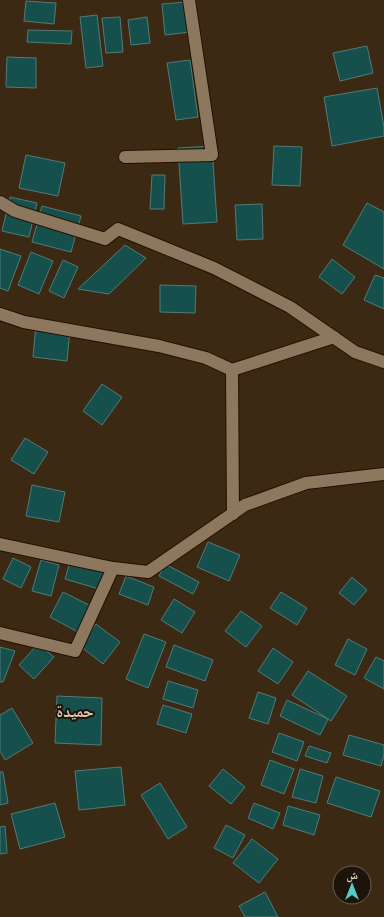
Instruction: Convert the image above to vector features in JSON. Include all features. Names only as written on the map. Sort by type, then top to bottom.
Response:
[{"type":"street","points":[[125,157],[212,155],[189,0]]},
{"type":"street","points":[[0,202],[16,211],[105,239],[118,229],[214,268],[290,307],[355,352],[384,362]]},
{"type":"street","points":[[0,314],[24,322],[159,346],[206,358],[232,370],[334,337]]},
{"type":"street","points":[[232,370],[232,514]]},
{"type":"street","points":[[0,544],[113,568],[148,572],[245,505],[306,483],[384,474]]},
{"type":"street","points":[[0,633],[75,652],[113,568]]},
{"type":"building","points":[[26,1],[56,3],[54,24],[24,21]]},
{"type":"building","points":[[187,2],[190,32],[165,35],[162,4]]},
{"type":"building","points":[[97,15],[103,66],[86,68],[80,17]]},
{"type":"building","points":[[120,17],[123,52],[106,53],[102,18]]},
{"type":"building","points":[[147,17],[150,43],[131,45],[128,20]]},
{"type":"building","points":[[28,30],[72,31],[71,44],[27,42]]},
{"type":"building","points":[[367,46],[373,73],[340,81],[333,53]]},
{"type":"building","points":[[7,57],[36,58],[36,88],[6,87]]},
{"type":"building","points":[[190,60],[198,117],[176,120],[167,63]]},
{"type":"building","points":[[377,88],[384,127],[384,136],[332,146],[324,97]]},
{"type":"building","points":[[212,146],[217,222],[183,224],[178,148]]},
{"type":"building","points":[[274,146],[302,147],[300,186],[272,185]]},
{"type":"building","points":[[26,155],[65,163],[58,196],[19,188]]},
{"type":"building","points":[[152,175],[165,175],[164,209],[150,209]]},
{"type":"building","points":[[10,197],[37,203],[29,237],[2,231]]},
{"type":"building","points":[[367,203],[384,212],[384,269],[343,245]]},
{"type":"building","points":[[262,204],[263,239],[237,240],[235,205]]},
{"type":"building","points":[[42,206],[81,216],[71,252],[32,242]]},
{"type":"building","points":[[125,245],[146,258],[109,294],[78,289]]},
{"type":"building","points":[[0,249],[21,256],[8,291],[0,288]]},
{"type":"building","points":[[31,252],[53,261],[39,294],[18,285]]},
{"type":"building","points":[[332,259],[355,277],[342,294],[319,277]]},
{"type":"building","points":[[63,260],[78,267],[64,298],[49,291]]},
{"type":"building","points":[[375,275],[384,278],[384,309],[364,300]]},
{"type":"building","points":[[160,285],[196,286],[195,313],[160,312]]},
{"type":"building","points":[[36,325],[70,328],[67,361],[33,357]]},
{"type":"building","points":[[102,384],[122,397],[102,425],[83,411]]},
{"type":"building","points":[[25,438],[48,452],[34,474],[11,460]]},
{"type":"building","points":[[32,485],[65,492],[59,522],[26,516]]},
{"type":"building","points":[[208,542],[240,555],[229,581],[197,567]]},
{"type":"building","points":[[13,558],[31,567],[21,588],[3,579]]},
{"type":"building","points":[[41,560],[59,565],[51,596],[32,591]]},
{"type":"building","points":[[70,562],[104,572],[99,589],[65,579]]},
{"type":"building","points":[[165,564],[199,582],[193,594],[159,576]]},
{"type":"building","points":[[126,576],[154,587],[148,605],[119,594]]},
{"type":"building","points":[[352,577],[367,590],[354,605],[339,593]]},
{"type":"building","points":[[63,592],[91,606],[78,632],[50,617]]},
{"type":"building","points":[[281,592],[307,608],[297,625],[270,608]]},
{"type":"building","points":[[174,599],[195,612],[182,633],[161,620]]},
{"type":"building","points":[[241,611],[262,626],[246,647],[225,631]]},
{"type":"building","points":[[96,624],[120,642],[103,664],[80,646]]},
{"type":"building","points":[[144,634],[166,642],[148,688],[126,679]]},
{"type":"building","points":[[348,639],[367,649],[355,675],[335,665]]},
{"type":"building","points":[[38,644],[54,657],[34,679],[19,665]]},
{"type":"building","points":[[174,645],[213,660],[205,681],[166,667]]},
{"type":"building","points":[[0,647],[15,651],[3,682],[0,682]]},
{"type":"building","points":[[273,648],[293,662],[278,684],[258,671]]},
{"type":"building","points":[[376,657],[384,661],[384,689],[364,678]]},
{"type":"building","points":[[308,671],[347,696],[331,721],[292,695]]},
{"type":"building","points":[[168,681],[198,690],[193,708],[163,699]]},
{"type":"building","points":[[258,692],[276,698],[268,724],[249,718]]},
{"type":"building","points":[[57,696],[102,698],[101,745],[55,743]]},
{"type":"building","points":[[287,700],[328,719],[320,735],[280,716]]},
{"type":"building","points":[[163,705],[192,714],[186,733],[157,724]]},
{"type":"building","points":[[12,708],[33,743],[5,760],[0,751],[0,715]]},
{"type":"building","points":[[279,733],[304,742],[297,761],[272,752]]},
{"type":"building","points":[[349,735],[384,745],[384,755],[381,766],[343,755]]},
{"type":"building","points":[[309,746],[331,753],[327,763],[305,756]]},
{"type":"building","points":[[270,760],[294,769],[284,794],[261,785]]},
{"type":"building","points":[[121,767],[125,805],[79,810],[75,771]]},
{"type":"building","points":[[223,769],[245,787],[231,804],[209,786]]},
{"type":"building","points":[[300,769],[323,776],[316,803],[292,797]]},
{"type":"building","points":[[0,772],[3,772],[8,803],[0,805]]},
{"type":"building","points":[[336,777],[380,791],[371,817],[327,803]]},
{"type":"building","points":[[160,783],[187,827],[168,839],[141,795]]},
{"type":"building","points":[[55,803],[65,837],[20,849],[11,814]]},
{"type":"building","points":[[254,803],[280,813],[273,829],[248,818]]},
{"type":"building","points":[[288,806],[320,815],[314,835],[283,825]]},
{"type":"building","points":[[226,825],[245,835],[233,858],[214,848]]},
{"type":"building","points":[[5,826],[7,853],[0,854],[0,827]]},
{"type":"building","points":[[252,839],[278,859],[259,883],[233,863]]},
{"type":"building","points":[[265,892],[278,917],[245,917],[239,906]]},
{"type":"district","name":"حميدة","points":[[75,711]]}]
